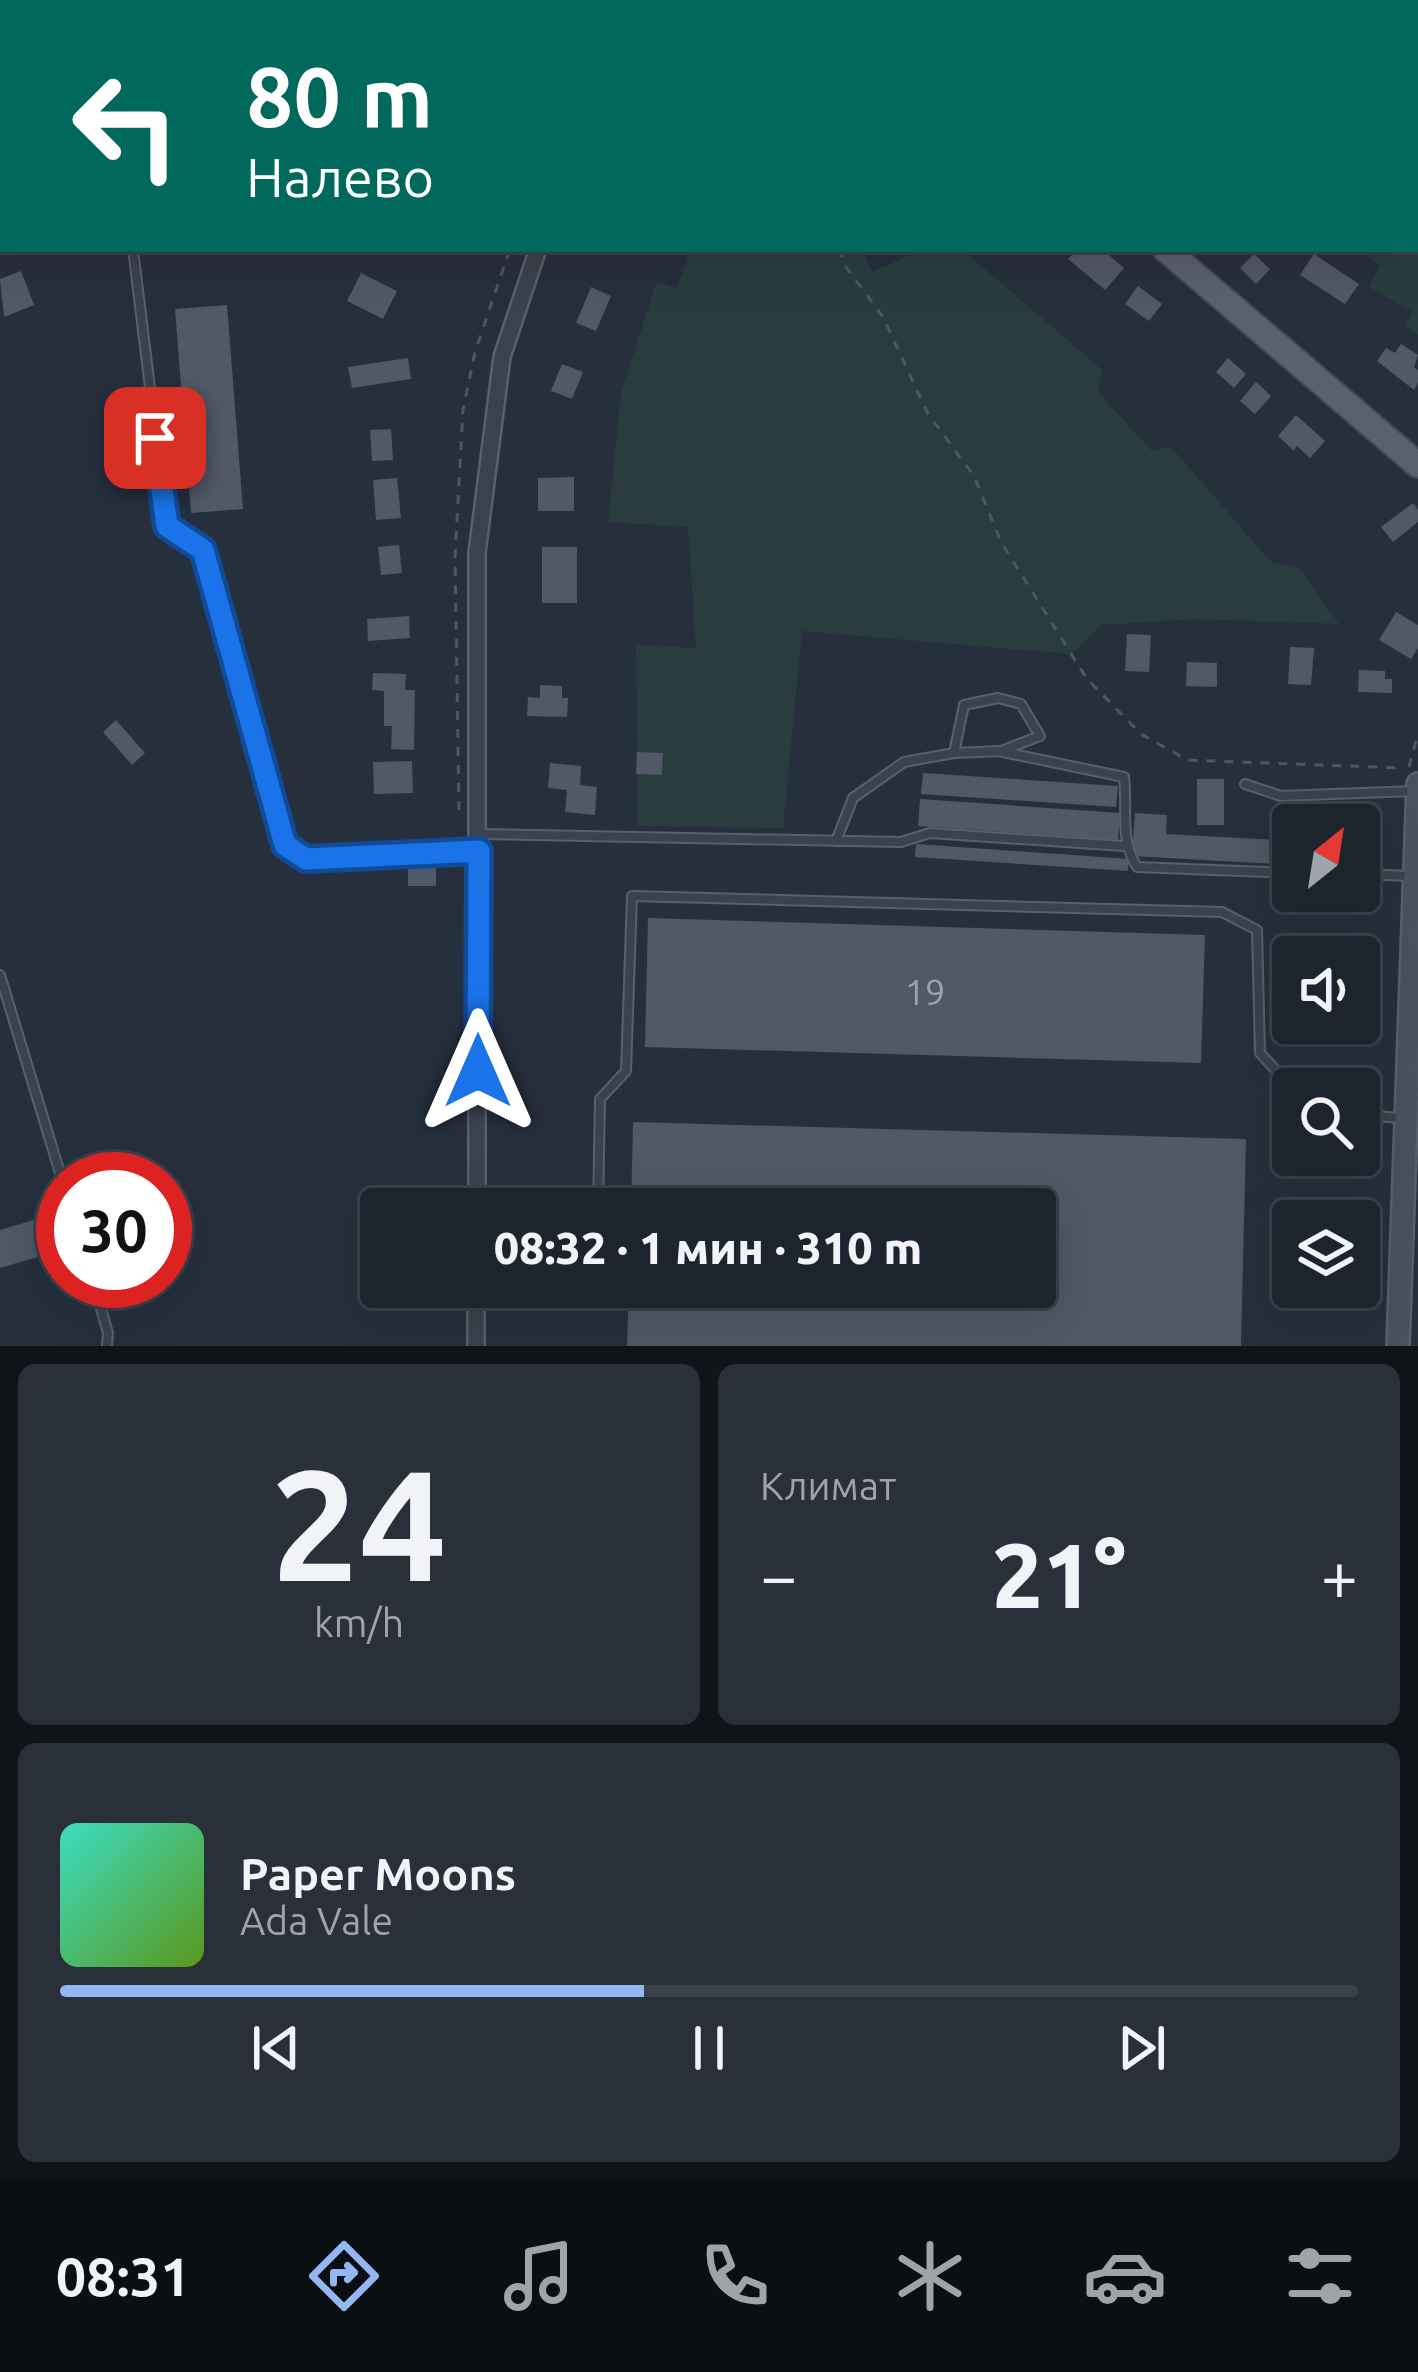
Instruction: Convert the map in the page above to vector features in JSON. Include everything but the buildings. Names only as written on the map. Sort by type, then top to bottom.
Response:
[{"type":"main road","points":[[1178,253],[1418,465]]},
{"type":"street","points":[[477,1188],[476,554],[502,357],[537,252]]},
{"type":"street","points":[[1398,1346],[1414,781]]},
{"type":"street","points":[[476,1308],[476,1346]]},
{"type":"lane","points":[[133,252],[167,526],[203,550],[285,845],[306,859],[479,843],[901,842],[930,833],[1124,846]]},
{"type":"lane","points":[[954,753],[964,706],[998,698],[1021,704],[1040,736],[1001,752]]},
{"type":"lane","points":[[836,841],[853,798],[904,762],[954,753],[1001,752],[1124,777],[1128,810],[1124,846],[1137,867],[1272,872]]},
{"type":"lane","points":[[1245,784],[1281,796],[1414,781]]},
{"type":"lane","points":[[1380,875],[1412,876]]},
{"type":"lane","points":[[598,1188],[600,1099],[626,1071],[632,896],[1222,912],[1257,931],[1260,1053],[1274,1068]]},
{"type":"lane","points":[[0,975],[54,1152]]},
{"type":"lane","points":[[1380,1116],[1404,1118]]},
{"type":"lane","points":[[101,1308],[109,1333],[107,1346]]},
{"type":"path","points":[[840,252],[883,317],[928,414],[974,476],[1001,542],[1087,679],[1141,734],[1187,760],[1414,781]]},
{"type":"green space","points":[[690,252],[863,252],[872,272],[916,252],[965,252],[1103,371],[1097,391],[1152,451],[1171,447],[1271,562],[1299,568],[1339,624],[1196,619],[1101,625],[1072,654],[802,631],[783,828],[638,826],[636,645],[696,648],[688,527],[608,522],[621,392],[657,282],[677,289]]},
{"type":"green space","points":[[1361,252],[1418,252],[1418,335],[1405,326],[1413,312],[1369,287],[1380,265]]},
{"type":"route","points":[[155,438],[167,526],[203,550],[285,845],[306,859],[479,851],[478,1071]]}]
